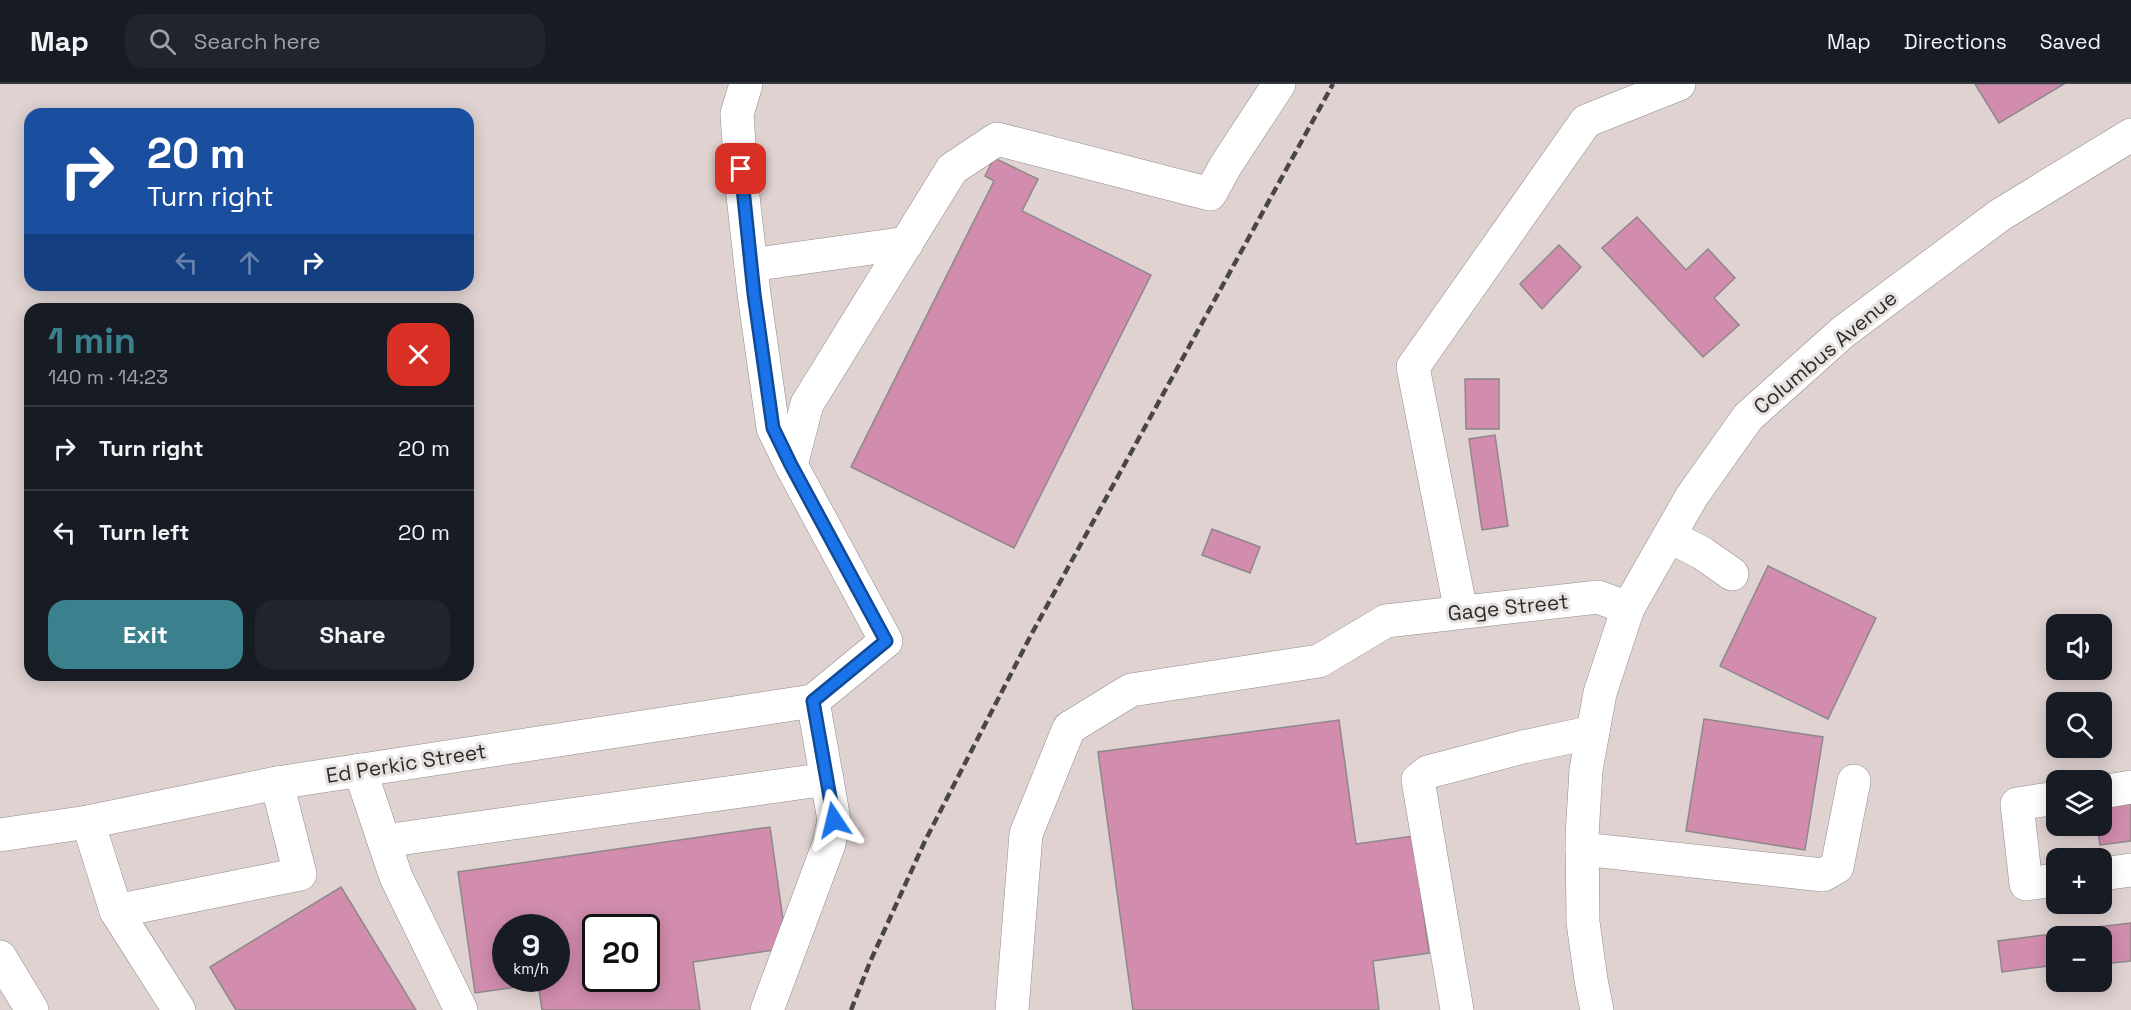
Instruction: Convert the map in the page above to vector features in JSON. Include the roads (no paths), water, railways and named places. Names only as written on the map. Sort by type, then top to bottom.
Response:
[{"type":"street","points":[[746,84],[737,114],[742,187],[773,428],[886,641],[813,701],[834,820],[829,844],[767,1010]]},
{"type":"street","points":[[791,465],[807,404],[952,169],[997,139],[1209,194],[1279,84]]},
{"type":"street","points":[[1461,612],[1413,368],[1586,121],[1679,84]]},
{"type":"street","name":"Columbus Avenue","points":[[1597,1010],[1583,922],[1582,849],[1586,770],[1600,693],[1628,608],[1692,496],[1748,417],[1844,332],[2000,215],[2131,135]]},
{"type":"street","points":[[751,265],[907,243]]},
{"type":"street","points":[[1669,536],[1702,553],[1732,574]]},
{"type":"street","name":"Gage Street","points":[[1012,1010],[1026,834],[1069,728],[1131,690],[1318,661],[1386,621],[1598,597],[1628,608]]},
{"type":"street","name":"Ed Perkic Street","points":[[0,835],[88,822],[277,783],[813,701]]},
{"type":"street","points":[[1457,1010],[1418,780],[1428,772],[1523,747],[1593,732]]},
{"type":"street","points":[[360,770],[396,877],[462,1010]]},
{"type":"street","points":[[384,840],[827,779]]},
{"type":"street","points":[[1582,849],[1823,875],[1837,867],[1854,781]]},
{"type":"street","points":[[116,911],[300,874],[277,783]]},
{"type":"street","points":[[2112,790],[2131,787]]},
{"type":"street","points":[[2046,800],[2017,804],[2026,884],[2046,881]]},
{"type":"street","points":[[88,822],[116,911],[179,1010]]},
{"type":"street","points":[[2112,873],[2131,870]]},
{"type":"street","points":[[0,957],[32,1010]]},
{"type":"railway","points":[[851,1010],[870,962],[925,841],[1031,635],[1333,84]]}]
